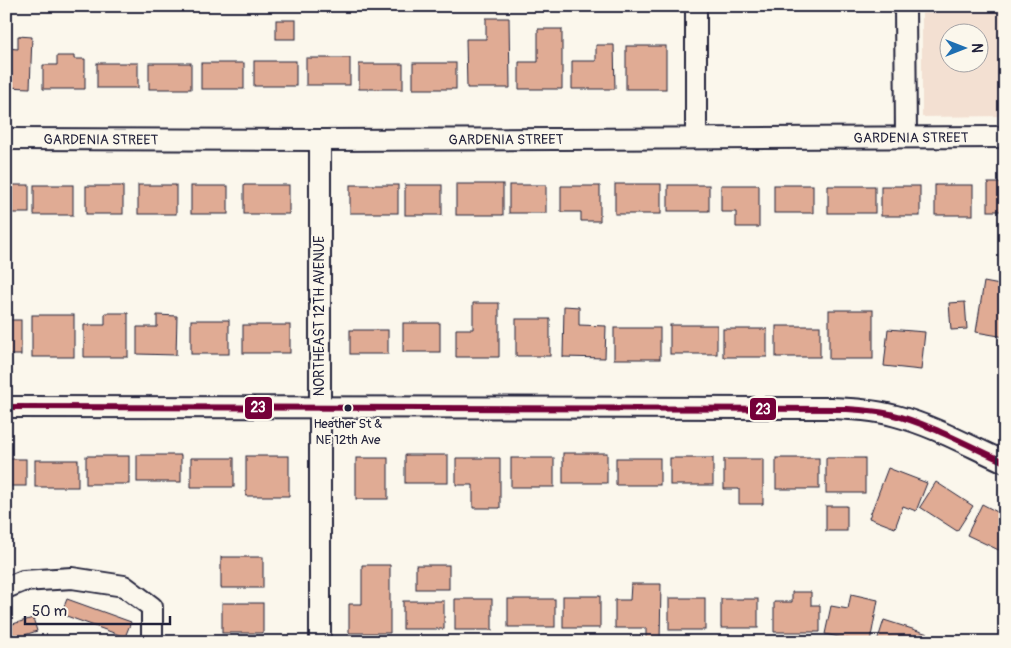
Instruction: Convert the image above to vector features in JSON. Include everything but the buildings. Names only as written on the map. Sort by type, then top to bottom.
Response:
[{"type":"street","points":[[696,6],[696,138]]},
{"type":"street","points":[[904,6],[906,137]]},
{"type":"street","name":"GARDENIA STREET","points":[[6,139],[320,140],[1005,137]]},
{"type":"street","name":"NORTHEAST 12TH AVENUE","points":[[320,140],[320,642]]},
{"type":"street","points":[[6,407],[831,408],[863,410],[896,416],[923,425],[1005,462]]},
{"type":"street","points":[[6,588],[23,581],[72,578],[124,586],[152,607],[152,642]]},
{"type":"shaded area","points":[[922,6],[1005,6],[1005,116],[922,117]]},
{"type":"transit line","name":"23","points":[[6,407],[847,409],[879,412],[905,418],[934,429],[1005,462]]},
{"type":"place","name":"Heather St & NE 12th Ave","points":[[348,408]]}]
